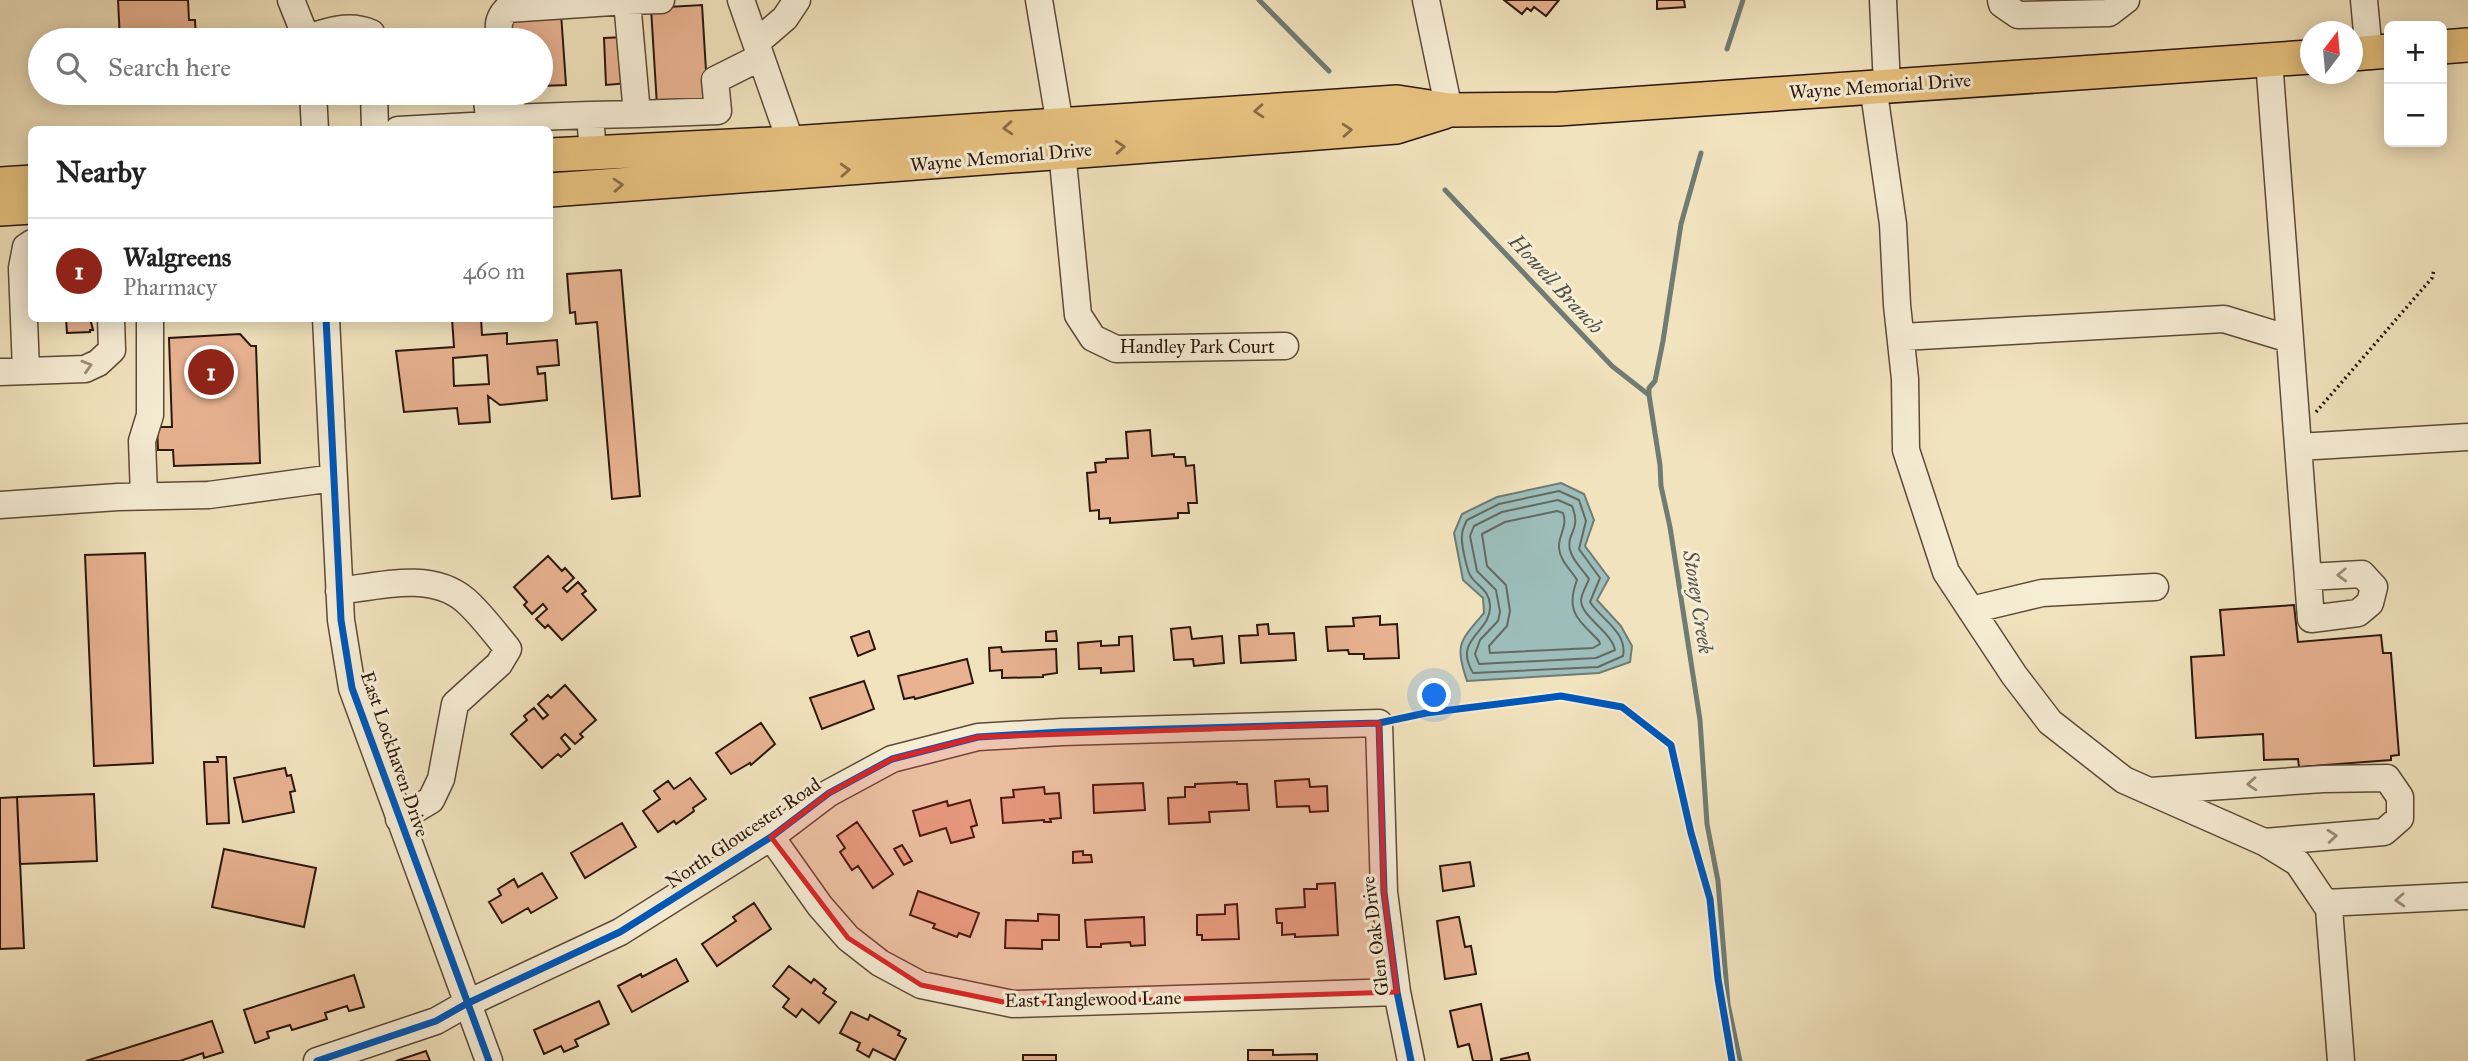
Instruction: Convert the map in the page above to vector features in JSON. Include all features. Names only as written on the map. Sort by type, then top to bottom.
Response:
[{"type":"main road","points":[[2447,47],[2468,46]]},
{"type":"main road","name":"Wayne Memorial Drive","points":[[553,190],[875,168],[1061,138],[1397,102],[1449,110],[1558,108],[2300,58]]},
{"type":"main road","name":"Wayne Memorial Drive","points":[[553,155],[791,143],[1061,138]]},
{"type":"main road","points":[[0,184],[28,182]]},
{"type":"main road","points":[[0,209],[28,207]]},
{"type":"street","points":[[292,0],[302,28]]},
{"type":"street","points":[[498,28],[500,15],[508,9],[661,0]]},
{"type":"street","points":[[741,0],[791,143]]},
{"type":"street","points":[[718,147],[715,80],[759,50],[797,0]]},
{"type":"street","name":"Handley Park Court","points":[[1039,0],[1061,138],[1078,315],[1093,338],[1116,349],[1286,346]]},
{"type":"street","points":[[1426,0],[1449,110]]},
{"type":"street","points":[[1883,0],[1880,86],[1893,224],[1897,305],[1902,337],[1906,450],[1946,572],[2014,675],[2050,722],[2124,780],[2264,842],[2298,863],[2329,909],[2341,1061]]},
{"type":"street","points":[[2001,0],[2002,4],[2018,15],[2109,13],[2126,0]]},
{"type":"street","points":[[2364,0],[2370,52]]},
{"type":"street","points":[[627,1],[637,114]]},
{"type":"street","points":[[342,28],[360,28]]},
{"type":"street","points":[[2269,60],[2311,619],[2358,613],[2370,603],[2374,587],[2362,574],[2308,576]]},
{"type":"street","points":[[314,105],[315,126]]},
{"type":"street","points":[[375,105],[376,126]]},
{"type":"street","points":[[427,126],[501,116],[718,111]]},
{"type":"street","points":[[590,116],[593,153]]},
{"type":"street","points":[[26,371],[23,268],[28,246]]},
{"type":"street","points":[[1902,337],[2224,319],[2290,339]]},
{"type":"street","points":[[0,372],[85,369],[98,363],[112,350],[111,322]]},
{"type":"street","points":[[144,496],[142,441],[150,415],[150,322]]},
{"type":"street","name":"East Lockhaven Drive","points":[[326,322],[341,620],[352,688],[489,1061]]},
{"type":"street","points":[[2297,438],[2468,437]]},
{"type":"street","points":[[0,505],[208,495],[334,478]]},
{"type":"street","points":[[339,591],[410,582],[443,587],[463,599],[508,649],[499,664],[455,704],[441,779],[431,800],[399,819]]},
{"type":"street","points":[[1971,610],[2042,593],[2155,587]]},
{"type":"street","name":"North Gloucester Road","points":[[317,1061],[354,1055],[436,1021],[466,1004],[620,932],[771,837],[829,793],[892,759],[978,737],[1076,731],[1379,723]]},
{"type":"street","name":"Glen Oak Drive","points":[[1379,723],[1384,892],[1397,992],[1411,1061]]},
{"type":"street","points":[[2147,792],[2323,779],[2387,778],[2400,797],[2400,818],[2384,832],[2264,842]]},
{"type":"street","name":"East Tanglewood Lane","points":[[771,837],[820,906],[848,938],[880,963],[922,985],[1013,1004],[1397,992]]},
{"type":"street","points":[[2325,903],[2468,896]]},
{"type":"path","points":[[2297,438],[2432,278],[2434,271]]},
{"type":"highlighted area","points":[[1379,723],[1384,892],[1397,992],[1013,1004],[921,985],[848,938],[771,837],[829,793],[892,759],[978,737]]},
{"type":"water","points":[[1561,483],[1584,494],[1594,520],[1585,546],[1609,578],[1597,600],[1621,626],[1632,646],[1630,662],[1599,673],[1467,681],[1461,659],[1462,644],[1484,613],[1483,598],[1463,580],[1454,533],[1462,514],[1497,497]]},
{"type":"building","points":[[118,0],[188,0],[189,20],[195,20],[195,28],[119,28]]},
{"type":"building","points":[[1504,0],[1559,0],[1546,16],[1534,7],[1531,11],[1527,8],[1522,14]]},
{"type":"building","points":[[1657,0],[1684,0],[1685,7],[1657,9]]},
{"type":"building","points":[[702,5],[708,103],[657,106],[651,8]]},
{"type":"building","points":[[561,13],[566,85],[553,86],[553,28],[510,28],[510,16]]},
{"type":"building","points":[[624,37],[628,83],[606,85],[604,38]]},
{"type":"building","points":[[621,270],[640,496],[612,499],[597,322],[576,324],[575,312],[570,313],[567,274]]},
{"type":"building","points":[[66,322],[91,322],[93,330],[90,332],[67,333]]},
{"type":"building","points":[[452,322],[481,322],[482,335],[507,333],[507,344],[557,340],[559,365],[537,367],[538,374],[545,373],[547,400],[500,405],[488,396],[490,422],[459,424],[457,408],[404,412],[396,351],[454,347]],"holes":[[[487,355],[489,384],[454,386],[453,358]]]},
{"type":"building","points":[[240,334],[251,346],[256,346],[260,463],[174,466],[173,450],[158,450],[157,427],[172,427],[169,338]]},
{"type":"building","points":[[1150,430],[1152,456],[1174,454],[1174,457],[1185,457],[1186,466],[1194,465],[1197,503],[1188,503],[1189,513],[1178,513],[1178,518],[1110,523],[1110,518],[1099,519],[1099,510],[1090,511],[1087,473],[1096,472],[1095,463],[1106,462],[1106,459],[1128,458],[1126,432]]},
{"type":"building","points":[[145,553],[153,763],[94,766],[85,555]]},
{"type":"building","points":[[548,556],[562,571],[565,568],[574,578],[563,588],[567,592],[578,582],[586,591],[582,594],[596,610],[562,640],[548,625],[545,628],[536,619],[547,609],[543,604],[532,614],[524,605],[527,602],[514,587]]},
{"type":"building","points":[[2294,605],[2298,642],[2381,635],[2383,653],[2391,653],[2399,755],[2391,756],[2391,760],[2299,767],[2298,759],[2264,760],[2263,734],[2196,738],[2191,657],[2224,655],[2220,610]]},
{"type":"building","points":[[1380,616],[1380,625],[1397,624],[1399,658],[1364,659],[1364,654],[1349,654],[1348,650],[1328,651],[1326,627],[1354,626],[1353,618]]},
{"type":"building","points":[[1268,624],[1269,634],[1294,633],[1296,660],[1241,663],[1239,636],[1258,635],[1257,625]]},
{"type":"building","points":[[1190,627],[1192,639],[1222,636],[1224,663],[1194,666],[1193,659],[1174,660],[1171,629]]},
{"type":"building","points":[[869,631],[875,649],[858,656],[851,637]]},
{"type":"building","points":[[1056,631],[1057,641],[1046,641],[1046,632]]},
{"type":"building","points":[[1132,636],[1134,671],[1101,673],[1101,668],[1079,669],[1078,643],[1101,641],[1101,646],[1119,645],[1119,637]]},
{"type":"building","points":[[1001,647],[1002,652],[1056,649],[1057,673],[1043,677],[1002,678],[1002,670],[990,671],[989,648]]},
{"type":"building","points":[[967,659],[973,683],[915,699],[904,699],[898,676]]},
{"type":"building","points":[[864,681],[874,709],[822,729],[810,698]]},
{"type":"building","points":[[565,685],[596,720],[580,734],[583,737],[575,744],[565,734],[561,738],[570,749],[561,757],[558,754],[542,768],[511,734],[527,720],[524,716],[534,708],[543,719],[548,715],[538,704],[548,695],[551,698]]},
{"type":"building","points":[[761,723],[775,744],[751,765],[750,763],[731,774],[716,753]]},
{"type":"building","points":[[217,757],[226,757],[229,823],[207,824],[204,762],[218,762]]},
{"type":"building","points":[[285,768],[287,776],[291,775],[295,791],[290,792],[294,812],[243,822],[234,778]]},
{"type":"building","points":[[690,778],[706,799],[676,824],[674,821],[658,832],[643,811],[660,799],[654,791],[668,781],[674,789]]},
{"type":"building","points":[[1309,779],[1310,787],[1327,786],[1328,811],[1310,812],[1309,806],[1277,807],[1275,781]]},
{"type":"building","points":[[1237,782],[1247,784],[1249,810],[1209,812],[1210,822],[1169,824],[1168,798],[1185,797],[1185,787]]},
{"type":"building","points":[[1143,783],[1145,810],[1094,813],[1093,785]]},
{"type":"building","points":[[1044,787],[1045,794],[1059,793],[1061,818],[1050,819],[1051,822],[1044,820],[1003,823],[1001,798],[1014,797],[1013,790]]},
{"type":"building","points":[[94,794],[97,861],[20,864],[17,797]]},
{"type":"building","points":[[17,797],[24,948],[0,949],[0,798]]},
{"type":"building","points":[[970,800],[977,825],[971,827],[974,837],[951,843],[946,828],[920,836],[913,811],[947,801],[948,806]]},
{"type":"building","points":[[857,822],[893,874],[873,888],[858,866],[852,870],[840,852],[845,848],[837,836]]},
{"type":"building","points":[[622,823],[636,847],[585,878],[571,853]]},
{"type":"building","points":[[902,845],[912,861],[904,865],[894,849]]},
{"type":"building","points":[[224,849],[316,868],[304,927],[212,907]]},
{"type":"building","points":[[1083,851],[1083,855],[1091,855],[1092,862],[1073,863],[1073,852]]},
{"type":"building","points":[[1470,862],[1474,886],[1443,891],[1440,866]]},
{"type":"building","points":[[542,873],[557,898],[531,913],[528,908],[502,923],[489,902],[501,895],[498,889],[514,879],[518,887]]},
{"type":"building","points":[[1335,883],[1338,935],[1282,935],[1282,923],[1277,923],[1276,909],[1305,907],[1304,889],[1317,889],[1317,884]]},
{"type":"building","points":[[918,891],[979,913],[970,937],[959,933],[957,937],[933,928],[935,924],[910,915]]},
{"type":"building","points":[[754,903],[771,929],[717,966],[702,944],[736,921],[733,917]]},
{"type":"building","points":[[1237,904],[1239,939],[1202,940],[1202,935],[1197,935],[1197,915],[1225,914],[1225,905]]},
{"type":"building","points":[[1038,914],[1059,915],[1059,940],[1042,940],[1042,949],[1005,948],[1006,920],[1038,921]]},
{"type":"building","points":[[1144,917],[1145,945],[1131,946],[1130,942],[1087,947],[1085,920]]},
{"type":"building","points":[[1459,917],[1465,947],[1471,946],[1476,974],[1445,979],[1437,921]]},
{"type":"building","points":[[676,959],[688,981],[632,1012],[618,986]]},
{"type":"building","points":[[789,966],[811,983],[814,979],[826,989],[823,993],[836,1002],[819,1023],[802,1009],[796,1017],[783,1007],[789,999],[773,986]]},
{"type":"building","points":[[354,975],[364,1007],[349,1011],[347,1006],[325,1013],[327,1019],[292,1030],[290,1025],[267,1032],[269,1038],[255,1043],[244,1010]]},
{"type":"building","points":[[599,1001],[609,1024],[575,1040],[578,1046],[564,1052],[561,1046],[544,1054],[534,1030]]},
{"type":"building","points":[[1481,1004],[1492,1060],[1490,1061],[1473,1061],[1469,1044],[1458,1047],[1450,1011]]},
{"type":"building","points":[[851,1012],[868,1020],[870,1015],[900,1031],[898,1035],[906,1039],[895,1060],[873,1049],[869,1057],[857,1050],[860,1043],[840,1033]]},
{"type":"building","points":[[212,1021],[223,1052],[204,1058],[203,1053],[180,1061],[86,1061]]},
{"type":"building","points":[[1248,1050],[1273,1050],[1273,1055],[1317,1054],[1317,1061],[1248,1061]]},
{"type":"building","points":[[426,1051],[430,1061],[396,1061]]},
{"type":"building","points":[[1528,1053],[1530,1061],[1501,1061],[1501,1059]]},
{"type":"building","points":[[1023,1055],[1056,1055],[1056,1061],[1023,1061]]},
{"type":"waterway","name":"Howell Branch","points":[[1259,0],[1329,71]]},
{"type":"waterway","name":"Stoney Creek","points":[[1727,49],[1743,0]]},
{"type":"waterway","name":"Stoney Creek","points":[[1701,153],[1681,224],[1663,341],[1655,381],[1649,388],[1649,395],[1661,486],[1670,527],[1700,720],[1707,824],[1718,881],[1728,1004],[1740,1061]]},
{"type":"waterway","name":"Howell Branch","points":[[1445,190],[1612,366],[1649,395]]},
{"type":"cycle path","points":[[326,322],[341,620],[352,688],[489,1061]]},
{"type":"cycle path","points":[[317,1061],[436,1021],[466,1004],[620,932],[771,837],[829,793],[892,759],[978,737],[1379,723],[1426,713],[1561,696],[1622,707],[1671,745],[1691,833],[1710,899],[1718,979],[1732,1061]]},
{"type":"cycle path","points":[[1379,723],[1384,892],[1397,992],[1411,1061]]},
{"type":"place","name":"Walgreens","points":[[211,372]]}]
